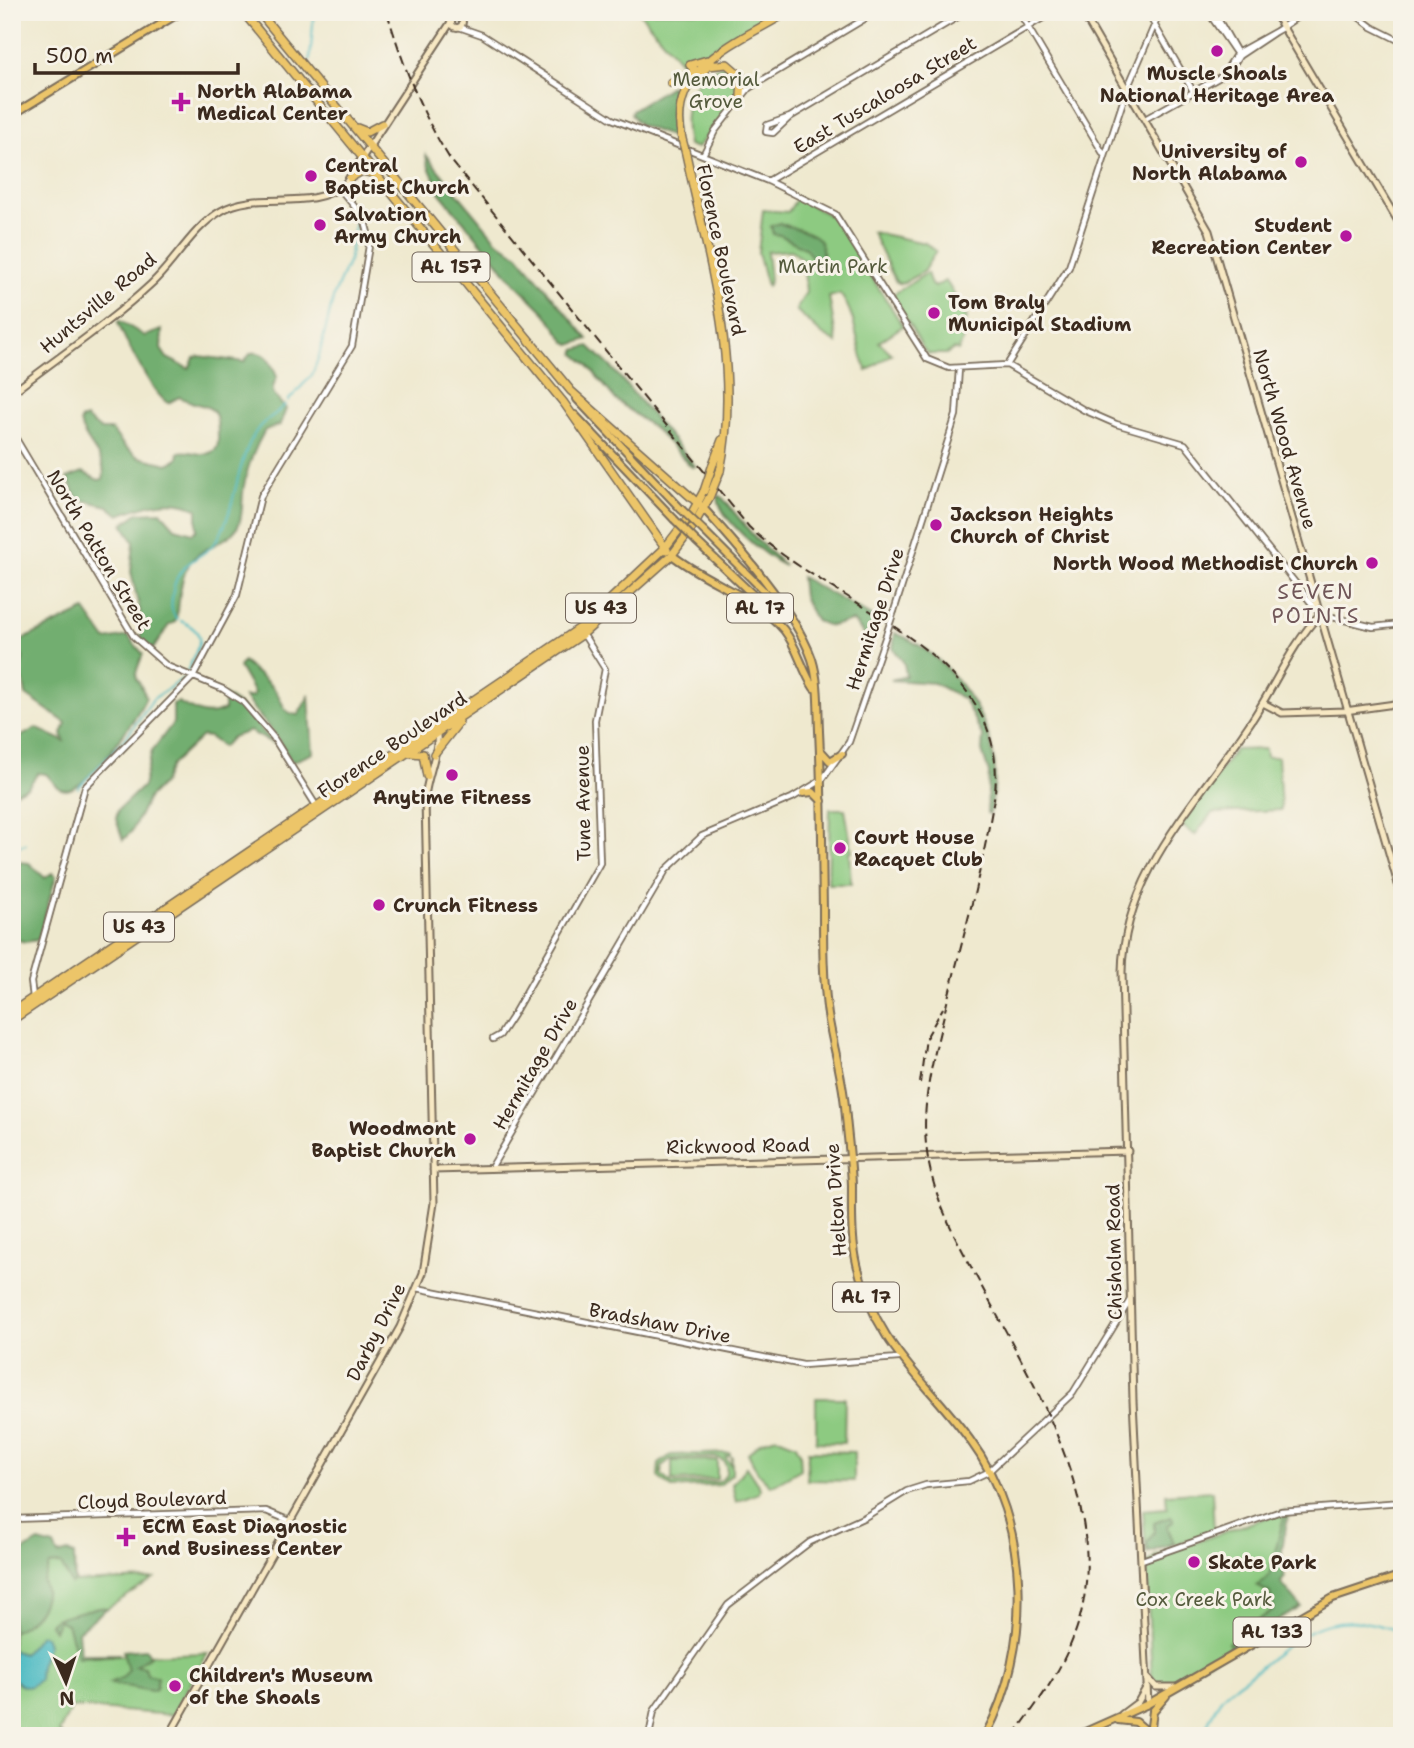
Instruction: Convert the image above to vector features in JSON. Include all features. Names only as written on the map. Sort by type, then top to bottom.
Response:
[{"type":"highway","name":"AL 157","points":[[243,12],[564,403]]},
{"type":"highway","name":"AL 157","points":[[259,12],[571,391]]},
{"type":"highway","points":[[683,94],[680,83],[671,83],[695,71],[690,65],[708,60],[788,12]]},
{"type":"highway","points":[[683,94],[698,75],[715,64],[733,66],[749,86],[754,85]]},
{"type":"highway","name":"Florence Boulevard","points":[[319,809],[407,755],[436,731],[463,716],[582,631],[655,564],[672,555],[720,471],[727,392],[726,350],[679,123],[683,94],[695,71]]},
{"type":"highway","points":[[741,96],[743,80]]},
{"type":"highway","points":[[352,125],[368,132],[382,124]]},
{"type":"highway","points":[[350,178],[362,171],[377,176]]},
{"type":"highway","points":[[571,391],[701,506]]},
{"type":"highway","points":[[564,403],[665,548]]},
{"type":"highway","name":"Florence Boulevard","points":[[706,495],[722,439]]},
{"type":"highway","points":[[686,492],[706,495]]},
{"type":"highway","name":"Florence Boulevard","points":[[655,564],[665,548],[701,506]]},
{"type":"highway","points":[[654,534],[657,547],[655,564]]},
{"type":"highway","name":"AL 17","points":[[665,548],[672,555]]},
{"type":"highway","name":"Florence Boulevard","points":[[12,1020],[36,1001],[582,631]]},
{"type":"highway","points":[[434,754],[463,716]]},
{"type":"highway","points":[[407,755],[423,754],[427,776]]},
{"type":"highway","name":"Florence Boulevard","points":[[12,1012],[36,1001]]},
{"type":"main road","points":[[164,25],[170,12]]},
{"type":"main road","points":[[446,12],[456,23]]},
{"type":"main road","name":"North Wood Avenue","points":[[1082,12],[1209,231],[1402,898]]},
{"type":"main road","points":[[1274,12],[1402,228]]},
{"type":"main road","points":[[12,116],[182,13]]},
{"type":"main road","name":"Huntsville Road","points":[[12,393],[152,284],[222,210],[242,204],[301,200],[339,188],[350,178],[382,124],[443,36],[456,23]]},
{"type":"main road","name":"AL 157","points":[[571,391],[594,420],[794,625]]},
{"type":"main road","name":"AL 157","points":[[564,403],[674,519],[785,625],[815,680]]},
{"type":"main road","name":"AL 17","points":[[706,495],[713,519],[794,625],[813,661],[822,780]]},
{"type":"main road","points":[[701,506],[713,519]]},
{"type":"main road","name":"AL 17","points":[[672,555],[748,600],[772,618],[796,648],[817,692]]},
{"type":"main road","points":[[655,564],[674,561],[687,566]]},
{"type":"main road","name":"Chisholm Road","points":[[1150,1735],[1130,1299],[1122,972],[1126,930],[1133,905],[1164,845],[1263,703],[1320,614]]},
{"type":"main road","points":[[1263,703],[1279,713],[1402,703]]},
{"type":"main road","name":"Darby Drive","points":[[169,1736],[400,1327],[417,1288],[430,1238],[433,1170],[424,805],[436,731]]},
{"type":"main road","points":[[820,749],[830,761],[842,754]]},
{"type":"main road","name":"Helton Drive","points":[[822,780],[827,1003],[843,1085],[850,1159],[853,1241],[859,1274],[872,1310],[900,1358],[977,1449],[988,1472],[1013,1544],[1018,1610],[1010,1674],[985,1736]]},
{"type":"main road","points":[[803,793],[813,792],[822,802]]},
{"type":"main road","name":"Rickwood Road","points":[[433,1170],[1128,1151]]},
{"type":"main road","name":"AL 133","points":[[1148,1704],[1333,1598],[1402,1575]]},
{"type":"main road","points":[[1147,1676],[1156,1687],[1179,1687]]},
{"type":"main road","points":[[1112,1720],[1138,1702],[1147,1686]]},
{"type":"main road","points":[[1150,1735],[1153,1711],[1169,1692]]},
{"type":"main road","points":[[1076,1736],[1148,1704]]},
{"type":"main road","points":[[1112,1720],[1136,1722],[1150,1735]]},
{"type":"street","points":[[702,155],[715,131],[741,96],[754,85],[876,12]]},
{"type":"street","points":[[790,117],[773,133],[766,132],[767,125],[790,117],[966,12]]},
{"type":"street","points":[[1019,12],[1104,155]]},
{"type":"street","name":"East Tuscaloosa Street","points":[[768,181],[1053,12]]},
{"type":"street","points":[[1147,12],[1193,91]]},
{"type":"street","points":[[1007,365],[1069,267],[1127,89],[1160,12]]},
{"type":"street","points":[[1208,12],[1238,54]]},
{"type":"street","points":[[1214,12],[1230,48],[1230,62],[1227,70],[1220,76]]},
{"type":"street","points":[[1230,62],[1238,54],[1305,12]]},
{"type":"street","points":[[1352,12],[1372,27],[1402,42]]},
{"type":"street","points":[[456,23],[473,31],[595,110],[768,181],[838,217],[919,351],[940,366],[959,368],[1007,365],[1084,410],[1116,424],[1185,444],[1320,614],[1373,626],[1402,624]]},
{"type":"street","points":[[1230,48],[1238,54]]},
{"type":"street","points":[[1145,119],[1229,72],[1238,54]]},
{"type":"street","points":[[622,113],[622,123]]},
{"type":"street","points":[[36,1001],[32,982],[85,787],[193,677],[237,595],[261,496],[352,346],[370,240],[364,218],[339,188]]},
{"type":"street","name":"Hermitage Drive","points":[[491,1168],[666,870],[702,836],[803,793],[822,780],[842,754],[886,635],[956,415],[959,368]]},
{"type":"street","name":"North Patton Street","points":[[12,432],[134,637],[167,666],[229,692],[245,704],[273,737],[319,809]]},
{"type":"street","points":[[1308,599],[1315,596]]},
{"type":"street","name":"Tune Avenue","points":[[493,1039],[503,1031],[600,863],[595,724],[605,669],[582,631]]},
{"type":"street","name":"Bradshaw Drive","points":[[417,1288],[803,1365],[900,1358]]},
{"type":"street","points":[[649,1736],[649,1721],[656,1708],[727,1605],[810,1542],[873,1512],[910,1489],[969,1480],[988,1472],[1073,1393],[1130,1299]]},
{"type":"street","points":[[1142,1560],[1282,1510],[1402,1502]]},
{"type":"street","name":"Cloyd Boulevard","points":[[12,1519],[267,1511],[290,1521]]},
{"type":"green space","points":[[639,12],[776,12],[683,65]]},
{"type":"green space","name":"Memorial Grove","points":[[722,65],[740,77],[738,96],[697,148],[688,145],[687,108],[694,87],[701,78]]},
{"type":"green space","points":[[671,86],[674,89],[670,103],[674,108],[675,138],[640,125],[631,114],[632,110]]},
{"type":"green space","points":[[426,155],[496,240],[518,255],[588,339],[571,345],[566,342],[545,313],[515,283],[439,192]]},
{"type":"green space","name":"Martin Park","points":[[797,198],[833,217],[903,326],[879,342],[892,354],[867,371],[850,312],[840,294],[829,297],[837,343],[822,334],[796,310],[806,292],[803,260],[791,250],[767,252],[770,281],[767,286],[758,253],[763,210],[788,212]]},
{"type":"green space","points":[[779,223],[807,232],[819,240],[822,247],[820,268],[805,248],[773,234],[771,226]]},
{"type":"green space","points":[[872,232],[925,243],[936,251],[923,272],[901,284],[896,282]]},
{"type":"green space","name":"Tom Braly Municipal Stadium","points":[[927,273],[931,285],[935,287],[945,281],[948,284],[966,315],[967,320],[958,325],[963,340],[958,351],[954,349],[946,354],[929,354],[924,350],[892,295]]},
{"type":"green space","points":[[118,322],[145,336],[162,330],[161,349],[167,358],[189,369],[194,358],[199,356],[244,362],[251,353],[265,356],[277,377],[273,387],[274,394],[286,409],[280,425],[265,430],[253,454],[244,486],[239,524],[229,536],[201,553],[189,564],[183,578],[175,622],[169,625],[153,649],[140,640],[143,624],[131,572],[134,542],[123,524],[138,513],[161,512],[175,528],[193,533],[197,530],[197,509],[168,502],[147,505],[119,515],[108,506],[78,499],[67,478],[83,472],[98,480],[103,479],[104,471],[80,420],[86,418],[101,430],[112,430],[124,446],[138,457],[168,464],[178,459],[179,452],[208,454],[214,451],[218,445],[218,426],[210,408],[179,397],[168,403],[162,398],[133,353]]},
{"type":"green space","points":[[589,346],[612,368],[695,466],[692,467],[656,430],[616,400],[587,364],[575,354],[575,350]]},
{"type":"green space","points":[[718,496],[721,496],[756,539],[785,566],[755,546],[734,526],[720,505]]},
{"type":"green space","points":[[801,577],[876,619],[878,627],[867,638],[853,621],[830,626],[816,621],[803,597]]},
{"type":"green space","points":[[85,610],[106,640],[128,636],[143,654],[136,676],[146,697],[111,751],[75,787],[63,790],[46,774],[38,773],[28,787],[12,794],[12,736],[18,738],[36,728],[64,741],[62,734],[66,723],[26,695],[24,683],[18,677],[23,658],[15,643]]},
{"type":"green space","points":[[895,633],[913,642],[946,668],[973,702],[990,740],[995,767],[990,814],[987,813],[989,773],[982,751],[983,737],[964,699],[934,683],[891,680],[906,676],[904,663],[893,648]]},
{"type":"green space","points":[[243,662],[274,689],[289,712],[298,715],[309,696],[313,753],[292,762],[276,736],[244,697],[252,697],[254,693],[239,667]]},
{"type":"green space","points":[[224,695],[242,707],[274,744],[250,731],[232,737],[223,747],[209,737],[202,736],[171,765],[163,783],[148,798],[132,831],[123,840],[116,819],[118,810],[143,786],[152,751],[173,723],[173,704],[178,702],[200,712],[217,713],[224,710]]},
{"type":"green space","points":[[1265,749],[1266,757],[1278,757],[1281,810],[1212,813],[1195,835],[1181,825],[1235,750]]},
{"type":"green space","name":"Court House Racquet Club","points":[[830,809],[845,809],[852,851],[849,852],[851,884],[828,884]]},
{"type":"green space","points":[[19,862],[29,863],[45,878],[52,873],[56,876],[38,940],[25,942],[12,938],[12,868]]},
{"type":"green space","points":[[816,1398],[845,1398],[844,1443],[816,1442]]},
{"type":"green space","points":[[776,1437],[796,1445],[800,1453],[801,1469],[771,1486],[758,1473],[748,1453],[761,1442]]},
{"type":"green space","points":[[808,1451],[854,1452],[854,1481],[807,1480]]},
{"type":"green space","points":[[730,1453],[730,1456],[725,1457],[731,1465],[732,1456],[732,1474],[720,1485],[672,1488],[658,1477],[659,1464],[671,1455]],"holes":[[[671,1459],[720,1459],[726,1465],[726,1472],[719,1482],[672,1484],[661,1475],[662,1466]]]},
{"type":"green space","points":[[717,1460],[717,1479],[672,1481],[672,1461]]},
{"type":"green space","points":[[746,1467],[760,1488],[759,1493],[736,1502],[732,1484]]},
{"type":"green space","name":"Cox Creek Park","points":[[1212,1491],[1214,1532],[1146,1553],[1143,1510],[1167,1508],[1166,1494]]},
{"type":"green space","name":"Cox Creek Park","points":[[1285,1511],[1275,1577],[1298,1609],[1165,1686],[1152,1679],[1146,1564],[1155,1556]]},
{"type":"green space","points":[[1285,1512],[1288,1516],[1282,1555],[1285,1577],[1281,1582],[1301,1607],[1231,1647],[1228,1643],[1233,1638],[1274,1609],[1270,1593],[1257,1586],[1269,1576]]},
{"type":"green space","points":[[1171,1517],[1174,1521],[1167,1526],[1174,1543],[1150,1552],[1146,1545],[1154,1532],[1154,1523]]},
{"type":"green space","points":[[39,1542],[54,1546],[58,1555],[68,1552],[74,1555],[74,1582],[71,1584],[61,1564],[49,1565],[43,1581],[45,1597],[42,1604],[33,1618],[12,1632],[12,1557]]},
{"type":"green space","points":[[74,1555],[75,1582],[154,1579],[76,1628],[77,1657],[208,1653],[172,1715],[72,1707],[59,1732],[63,1736],[12,1736],[12,1558]]},
{"type":"green space","points":[[98,1607],[107,1608],[78,1631],[80,1654],[120,1654],[77,1657],[67,1624],[59,1620],[54,1630],[50,1624],[65,1615]]},
{"type":"green space","points":[[146,1649],[150,1656],[136,1666],[145,1667],[147,1674],[158,1677],[156,1689],[151,1691],[109,1683],[122,1678],[128,1671],[123,1651]]},
{"type":"water","points":[[40,1635],[45,1636],[48,1644],[40,1666],[39,1680],[29,1687],[20,1685],[12,1677],[12,1650],[23,1654]]},
{"type":"waterway","points":[[310,60],[314,12]]},
{"type":"waterway","points":[[288,401],[312,375],[334,295],[349,260],[356,219]]},
{"type":"waterway","points":[[177,619],[172,605],[174,585],[179,575],[184,567],[206,551],[219,537],[230,511],[250,442],[260,426],[285,405]]},
{"type":"waterway","points":[[181,621],[191,626],[199,637],[187,672]]},
{"type":"waterway","points":[[78,788],[125,739],[153,699],[184,678]]},
{"type":"waterway","points":[[12,848],[26,844]]},
{"type":"waterway","points":[[1200,1736],[1225,1694],[1280,1650],[1312,1630],[1344,1621],[1362,1622],[1402,1633]]},
{"type":"railway","points":[[387,12],[413,87],[450,159],[749,527],[784,556],[908,637],[945,667],[974,702],[992,743],[995,792],[991,818],[931,1071],[926,1107],[926,1144],[933,1180],[944,1213],[1019,1355],[1059,1440],[1074,1485],[1084,1529],[1087,1573],[1080,1617],[1061,1665],[1013,1736]]},
{"type":"railway","points":[[920,1083],[926,1038],[943,1008]]},
{"type":"place","name":"Muscle Shoals National Heritage Area","points":[[1217,51]]},
{"type":"place","name":"North Alabama Medical Center","points":[[181,102]]},
{"type":"place","name":"University of North Alabama","points":[[1301,162]]},
{"type":"place","name":"Central Baptist Church","points":[[311,176]]},
{"type":"place","name":"Salvation Army Church","points":[[320,225]]},
{"type":"place","name":"Student Recreation Center","points":[[1346,236]]},
{"type":"place","name":"Tom Braly Municipal Stadium","points":[[934,313]]},
{"type":"place","name":"Jackson Heights Church of Christ","points":[[936,525]]},
{"type":"place","name":"North Wood Methodist Church","points":[[1372,563]]},
{"type":"place","name":"Anytime Fitness","points":[[452,775]]},
{"type":"place","name":"Court House Racquet Club","points":[[840,848]]},
{"type":"place","name":"Crunch Fitness","points":[[379,905]]},
{"type":"place","name":"Woodmont Baptist Church","points":[[470,1139]]},
{"type":"place","name":"ECM East Diagnostic and Business Center","points":[[126,1537]]},
{"type":"place","name":"Skate Park","points":[[1194,1562]]},
{"type":"place","name":"Children's Museum of the Shoals","points":[[175,1686]]},
{"type":"district","name":"SEVEN POINTS","points":[[1316,604]]}]
